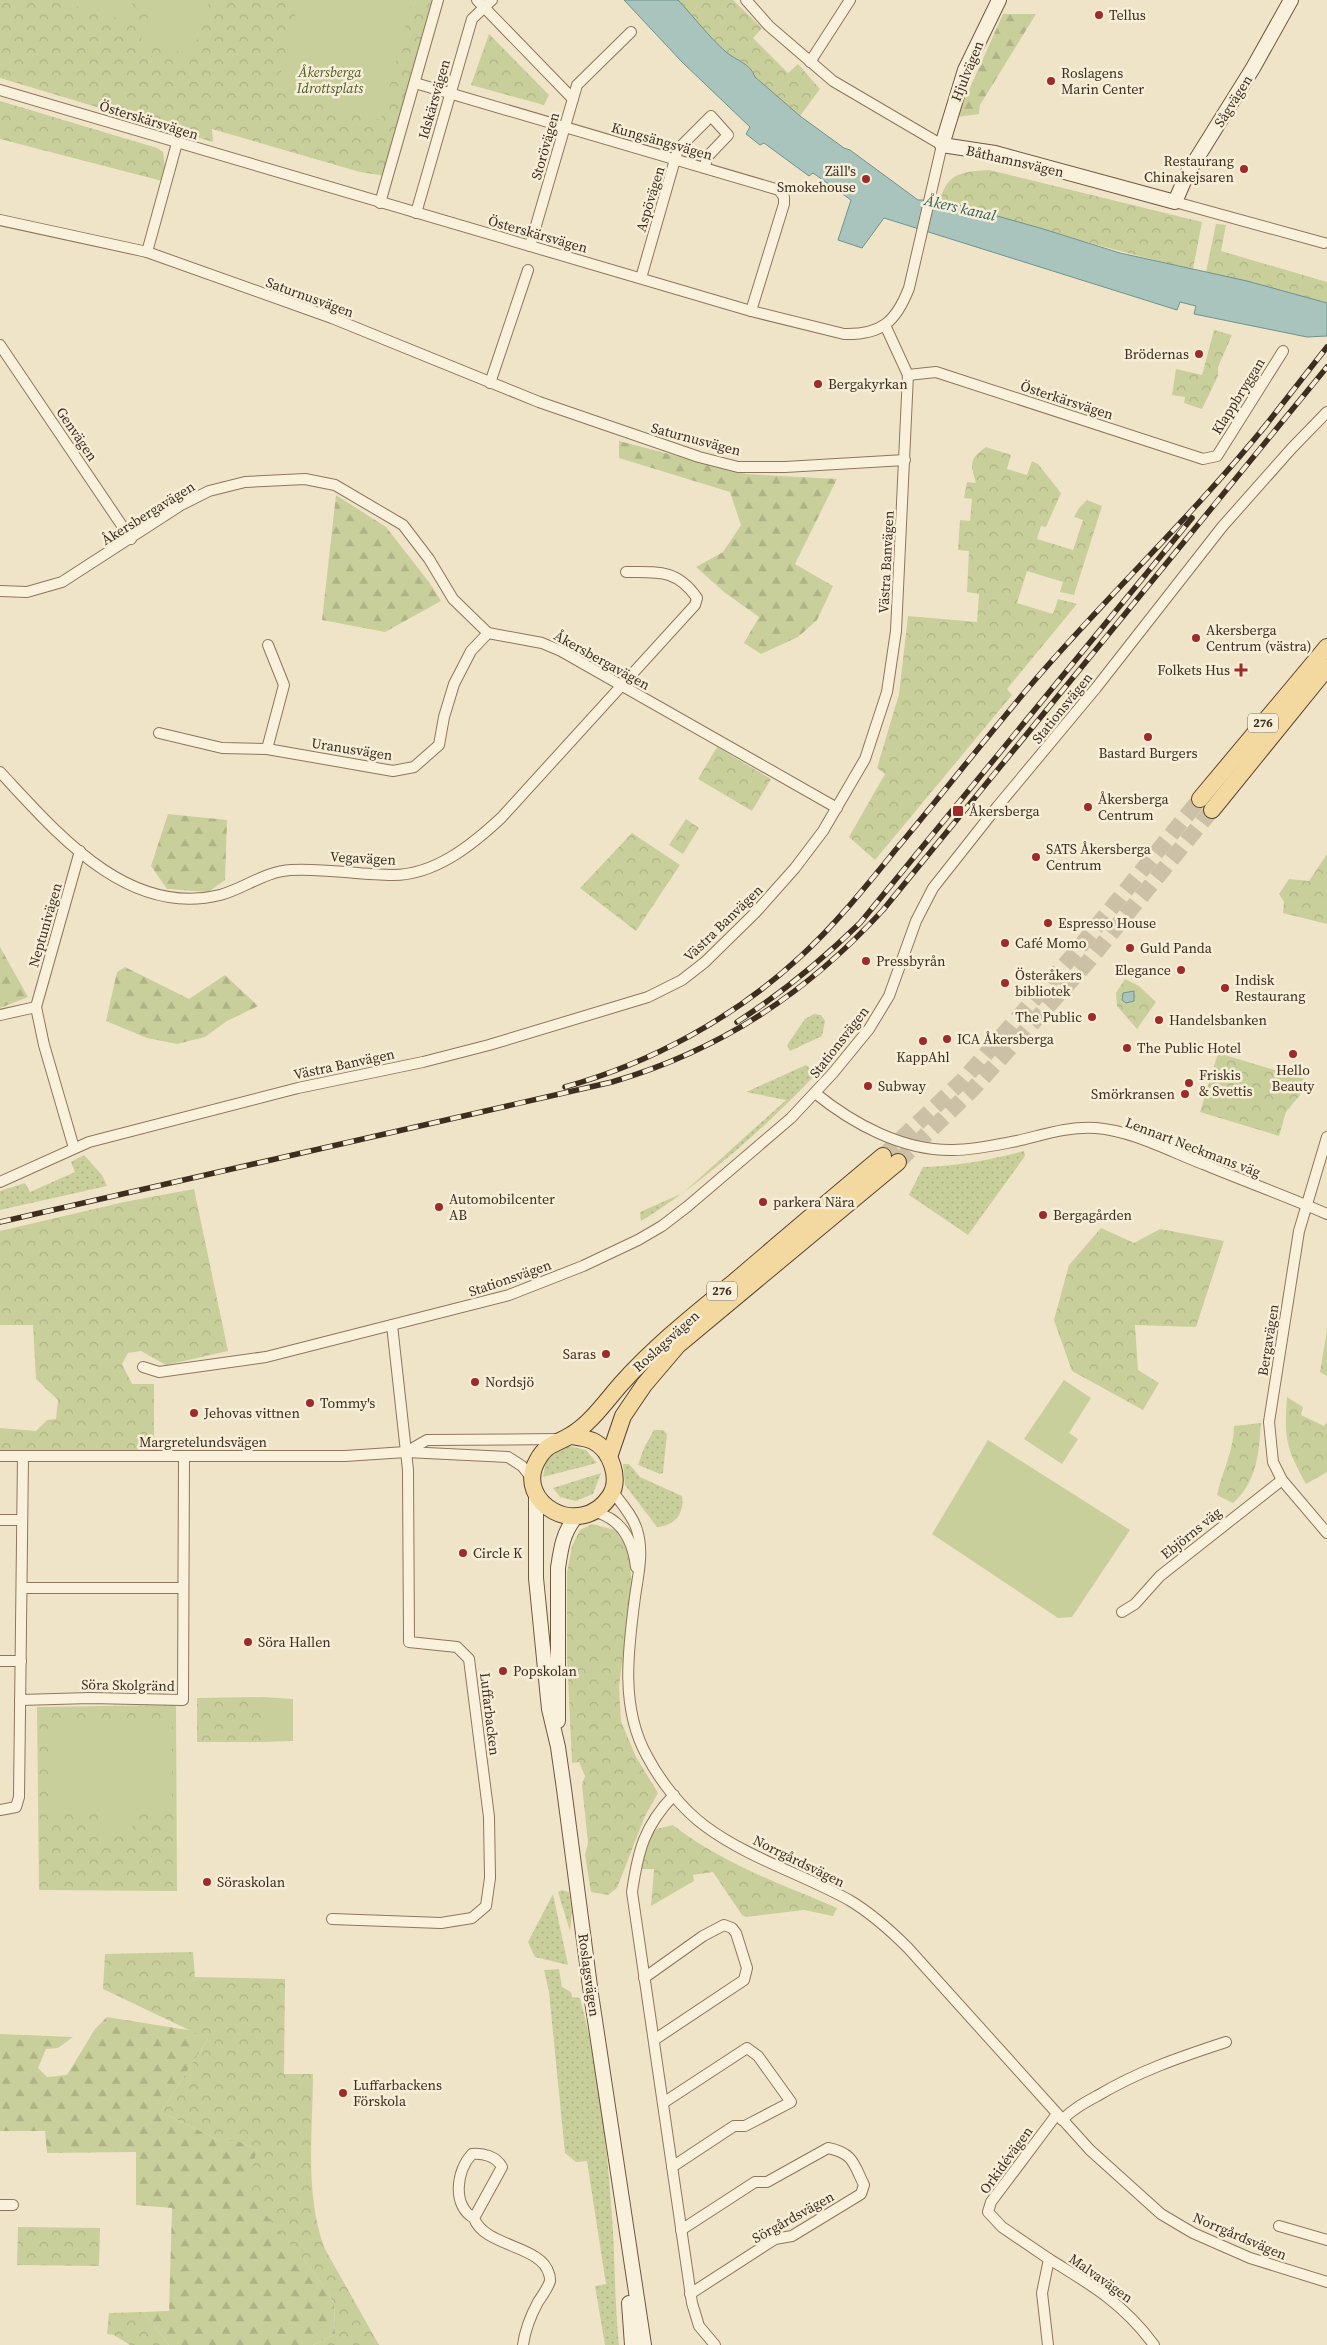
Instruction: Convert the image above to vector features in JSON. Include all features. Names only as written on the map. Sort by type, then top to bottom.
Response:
[{"type":"main road","name":"Hjulvägen","points":[[942,145],[965,70],[999,0]]},
{"type":"main road","name":"Sågvägen","points":[[1175,202],[1187,174],[1253,68],[1291,0]]},
{"type":"main road","name":"Båthamnsvägen","points":[[942,145],[995,153],[1175,202]]},
{"type":"main road","name":"276","points":[[1327,647],[1206,805],[1327,668]]},
{"type":"main road","name":"Roslagsvägen","points":[[609,1457],[623,1416],[644,1385],[678,1345],[891,1159],[668,1337],[631,1373],[588,1422],[544,1450],[535,1464],[536,1578],[549,1709],[558,1747],[644,2345]]},
{"type":"main road","points":[[534,1486],[545,1506],[562,1516],[575,1518],[595,1512],[605,1504],[613,1492],[615,1474],[609,1457],[594,1441],[566,1437]]},
{"type":"main road","name":"Roslagsvägen","points":[[558,1747],[558,1568],[561,1543],[566,1528],[575,1518]]},
{"type":"main road","name":"Roslagsvägen","points":[[622,2202],[632,2345]]},
{"type":"street","name":"Idskärsvägen","points":[[380,203],[438,0]]},
{"type":"street","name":"Båthamnsvägen","points":[[746,0],[769,26],[832,81],[942,145]]},
{"type":"street","points":[[810,62],[850,0]]},
{"type":"street","name":"Idskärsvägen","points":[[416,213],[472,19],[484,2]]},
{"type":"street","name":"Storövägen","points":[[484,2],[573,99],[530,246]]},
{"type":"street","points":[[573,99],[577,85],[631,32]]},
{"type":"street","name":"Kungsängsvägen","points":[[415,83],[779,190],[784,197],[784,204],[751,311]]},
{"type":"street","name":"Österskärsvägen","points":[[0,90],[751,311],[844,334],[875,331],[893,319],[902,307],[942,145]]},
{"type":"street","name":"Aspövägen","points":[[641,278],[678,149],[711,116],[728,135],[707,157],[704,168]]},
{"type":"street","points":[[147,252],[177,143]]},
{"type":"street","name":"Båthamnsvägen","points":[[1175,202],[1324,243]]},
{"type":"street","name":"Saturnusvägen","points":[[0,220],[147,252],[332,318],[490,383],[659,445],[738,467],[785,467],[905,460]]},
{"type":"street","points":[[490,383],[528,270]]},
{"type":"street","name":"Västra Banvägen","points":[[0,1182],[74,1148],[298,1088],[422,1062],[520,1037],[648,998],[682,980],[705,962],[742,926],[796,868],[837,808],[865,759],[887,692],[896,631],[908,374],[885,325]]},
{"type":"street","name":"Genvägen","points":[[0,345],[131,538]]},
{"type":"street","name":"Klappbryggan","points":[[1217,456],[1283,351]]},
{"type":"street","name":"Österkärsvägen","points":[[908,374],[936,372],[1151,440],[1185,454],[1203,459],[1217,456]]},
{"type":"street","name":"Stationsvägen","points":[[143,1367],[159,1372],[220,1365],[284,1353],[509,1295],[583,1266],[638,1240],[688,1206],[791,1118],[815,1094],[879,1015],[897,978],[920,913],[946,872],[1096,688],[1222,527],[1292,448],[1327,412]]},
{"type":"street","name":"Åkersbergavägen","points":[[0,591],[27,592],[62,582],[181,506],[226,486],[305,479],[325,481],[349,491],[403,525],[429,558],[453,599],[488,633],[542,643],[561,651],[837,808]]},
{"type":"street","name":"Vegavägen","points":[[0,772],[44,820],[80,851],[114,877],[138,889],[158,895],[185,898],[220,895],[288,870],[394,875],[417,871],[449,858],[475,842],[507,812],[689,614],[697,598],[686,583],[671,574],[626,572]]},
{"type":"street","name":"Uranusvägen","points":[[160,734],[222,748],[267,749],[393,771],[414,767],[439,745],[444,717],[454,684],[471,651],[488,633]]},
{"type":"street","points":[[267,749],[284,685],[268,645]]},
{"type":"street","name":"Neptunivägen","points":[[74,1148],[44,1045],[36,1006],[80,851]]},
{"type":"street","points":[[0,1015],[36,1006]]},
{"type":"street","name":"Lennart Neckmans väg","points":[[815,1094],[856,1120],[903,1143],[937,1150],[980,1148],[1056,1132],[1095,1128],[1120,1133],[1152,1143],[1327,1214]]},
{"type":"street","name":"Bergavägen","points":[[1327,1138],[1305,1204],[1299,1230],[1269,1422],[1273,1462],[1282,1480],[1327,1533]]},
{"type":"street","name":"Luffarbacken","points":[[332,1919],[441,1923],[472,1918],[486,1906],[490,1878],[489,1818],[469,1659],[457,1647],[409,1642],[409,1510],[406,1452],[392,1325]]},
{"type":"street","name":"Margretelundsvägen","points":[[406,1452],[427,1440],[566,1437]]},
{"type":"street","name":"Margretelundsvägen","points":[[0,1456],[345,1456],[406,1452],[508,1457],[522,1466],[534,1486]]},
{"type":"street","points":[[0,1810],[16,1806],[20,1797],[23,1456]]},
{"type":"street","name":"Söra Skolgränd","points":[[20,1700],[90,1698],[183,1700],[184,1456]]},
{"type":"street","name":"Ebjörns väg","points":[[1122,1612],[1135,1604],[1160,1576],[1282,1480]]},
{"type":"street","name":"Norrgårdsvägen","points":[[613,1492],[637,1528],[642,1551],[628,1647],[628,1691],[639,1740],[646,1756],[674,1795],[704,1825],[742,1849],[850,1900],[885,1926],[908,1948],[1090,2150],[1161,2214],[1193,2233],[1250,2258],[1327,2282]]},
{"type":"street","name":"Norrgårdsvägen","points":[[595,1512],[613,1519],[628,1537],[634,1551],[637,1583]]},
{"type":"street","points":[[0,1520],[22,1520]]},
{"type":"street","points":[[22,1588],[182,1588]]},
{"type":"street","points":[[0,1661],[21,1661]]},
{"type":"street","points":[[674,1795],[648,1828],[638,1854],[632,1892],[690,2294],[699,2326],[715,2345]]},
{"type":"street","points":[[644,1978],[703,1936],[724,1925],[732,1928],[736,1933],[747,1968],[744,1980],[654,2040]]},
{"type":"street","points":[[1060,2117],[1124,2080],[1159,2064],[1226,2042]]},
{"type":"street","points":[[663,2103],[747,2048],[758,2056],[791,2102],[745,2126],[734,2126],[672,2167]]},
{"type":"street","name":"Orkidévägen","points":[[1049,2259],[1002,2227],[988,2212],[991,2202],[1060,2117]]},
{"type":"street","name":"Sörgårdsvägen","points":[[681,2230],[755,2182],[767,2182],[828,2148],[841,2150],[854,2162],[864,2185],[861,2194],[792,2236],[775,2239],[690,2294]]},
{"type":"street","points":[[474,2218],[502,2166],[499,2162],[481,2154],[472,2154],[465,2161],[459,2184],[465,2214],[474,2218],[482,2230],[543,2263],[548,2271],[550,2281],[528,2324],[523,2345]]},
{"type":"street","points":[[0,2205],[13,2205]]},
{"type":"street","name":"Norrgårdsvägen","points":[[1279,2226],[1327,2240]]},
{"type":"street","points":[[1048,2345],[1042,2294],[1049,2259]]},
{"type":"street","name":"Malvavägen","points":[[1049,2259],[1106,2295],[1129,2314],[1154,2345]]},
{"type":"green space","name":"Åkersberga Idrottsplats","points":[[0,0],[436,0],[386,176],[360,172],[212,129],[213,142],[0,78]]},
{"type":"green space","points":[[77,0],[133,0],[127,21],[75,6]]},
{"type":"green space","points":[[153,0],[210,0],[192,56],[141,40]]},
{"type":"green space","points":[[299,0],[412,0],[381,120],[276,92]]},
{"type":"green space","points":[[678,0],[733,0],[762,28],[753,38],[788,73],[798,64],[820,89],[800,116],[755,77],[747,65],[730,55],[720,46]]},
{"type":"green space","points":[[1003,14],[1036,14],[980,105],[979,114],[957,117]]},
{"type":"green space","points":[[489,34],[549,95],[544,105],[471,85]]},
{"type":"green space","points":[[0,101],[157,148],[163,152],[165,167],[162,181],[0,139]]},
{"type":"green space","points":[[989,170],[1202,222],[1193,269],[1097,245],[940,200],[947,184],[957,175]]},
{"type":"green space","points":[[1216,224],[1226,225],[1221,251],[1327,282],[1327,303],[1206,272]]},
{"type":"green space","points":[[1214,330],[1232,335],[1218,367],[1218,376],[1202,409],[1184,403],[1185,397],[1172,395],[1176,369],[1202,375]]},
{"type":"green space","points":[[619,441],[746,474],[837,479],[795,564],[833,586],[817,620],[798,637],[761,654],[744,643],[759,617],[724,592],[696,567],[723,552],[741,525],[730,492],[619,458]]},
{"type":"green space","points":[[986,447],[1011,455],[1007,469],[1027,475],[1032,461],[1038,464],[1061,493],[1046,527],[1041,526],[1037,539],[1073,550],[1083,520],[1074,517],[1079,508],[1087,500],[1102,506],[1074,595],[1060,592],[1063,582],[1027,571],[1017,603],[1053,614],[1058,599],[1077,604],[1007,689],[1012,695],[875,860],[849,837],[885,774],[877,768],[899,694],[908,616],[977,622],[979,594],[967,592],[969,551],[958,550],[960,520],[970,521],[972,499],[964,498],[967,482],[976,483],[972,462],[976,455]]},
{"type":"green space","points":[[336,495],[386,527],[429,582],[441,601],[385,632],[322,620]]},
{"type":"green space","points":[[717,747],[771,779],[752,811],[698,779]]},
{"type":"green space","points":[[168,814],[227,820],[225,880],[208,892],[167,889],[151,866]]},
{"type":"green space","points":[[686,819],[699,828],[683,854],[669,845]]},
{"type":"green space","points":[[632,833],[680,865],[636,931],[580,888]]},
{"type":"green space","points":[[1327,854],[1327,924],[1283,913],[1284,902],[1279,894],[1289,879],[1309,881]]},
{"type":"green space","points":[[0,947],[28,997],[0,1008]]},
{"type":"green space","points":[[125,967],[189,999],[225,975],[258,1006],[227,1021],[205,1037],[177,1044],[147,1038],[106,1021],[117,972]]},
{"type":"green space","points":[[1125,979],[1139,986],[1156,1002],[1137,1029],[1117,1006],[1116,993]]},
{"type":"green space","points":[[814,1014],[821,1015],[825,1021],[822,1036],[790,1051],[787,1045],[805,1019]]},
{"type":"green space","points":[[1218,1053],[1305,1079],[1300,1095],[1286,1112],[1279,1136],[1200,1112]]},
{"type":"green space","points":[[806,1065],[816,1074],[755,1134],[685,1192],[786,1100],[746,1092]]},
{"type":"green space","points":[[1024,1151],[1025,1156],[968,1235],[909,1195],[923,1167],[974,1162]]},
{"type":"green space","points":[[84,1155],[102,1175],[107,1186],[0,1210],[0,1191],[25,1183],[30,1192],[75,1172],[71,1162]]},
{"type":"green space","points":[[194,1189],[228,1351],[166,1365],[141,1351],[128,1353],[122,1364],[132,1384],[154,1384],[154,1435],[160,1451],[0,1450],[0,1428],[36,1431],[47,1420],[56,1419],[58,1400],[36,1379],[33,1325],[0,1325],[0,1231],[124,1202]]},
{"type":"green space","points":[[682,1193],[664,1206],[641,1221],[640,1212]]},
{"type":"green space","points":[[1101,1228],[1134,1243],[1160,1229],[1224,1241],[1196,1327],[1135,1325],[1138,1370],[1159,1383],[1143,1410],[1072,1371],[1054,1320],[1069,1265]]},
{"type":"green space","points":[[1327,1330],[1327,1376],[1320,1372]]},
{"type":"green space","points":[[1064,1380],[1091,1398],[1069,1433],[1078,1439],[1062,1464],[1024,1439]]},
{"type":"green space","points":[[1287,1397],[1303,1407],[1301,1415],[1324,1426],[1327,1422],[1327,1472],[1306,1484],[1290,1451],[1286,1433]]},
{"type":"green space","points":[[1261,1423],[1258,1456],[1252,1476],[1241,1495],[1233,1503],[1217,1495],[1230,1452],[1234,1426]]},
{"type":"green space","points":[[654,1430],[663,1430],[667,1434],[663,1473],[660,1474],[638,1465],[644,1448]]},
{"type":"green space","points":[[988,1440],[1130,1530],[1072,1617],[1058,1618],[932,1534]]},
{"type":"green space","points":[[569,1446],[586,1450],[597,1463],[543,1477],[550,1456],[557,1450]]},
{"type":"green space","points":[[623,1464],[629,1464],[640,1477],[682,1496],[682,1508],[674,1521],[657,1527],[625,1485]]},
{"type":"green space","points":[[601,1473],[593,1494],[576,1501],[560,1497],[553,1488]]},
{"type":"green space","points":[[592,1524],[615,1530],[628,1549],[632,1584],[619,1687],[621,1721],[636,1757],[658,1793],[645,1816],[617,1888],[608,1895],[591,1892],[585,1855],[588,1843],[582,1785],[585,1776],[579,1762],[572,1763],[567,1656],[567,1573],[572,1546],[580,1530]]},
{"type":"green space","points":[[263,1697],[263,1742],[197,1742],[197,1698]]},
{"type":"green space","points":[[263,1697],[293,1699],[293,1741],[263,1742]]},
{"type":"green space","points":[[176,1705],[177,1891],[39,1890],[37,1707]]},
{"type":"green space","points":[[48,1719],[172,1719],[172,1809],[48,1809]]},
{"type":"green space","points":[[100,1812],[132,1812],[132,1831],[100,1831]]},
{"type":"green space","points":[[673,1825],[731,1862],[837,1908],[833,1916],[804,1910],[746,1917],[742,1915],[713,1872],[693,1875],[694,1881],[651,1906],[654,1869],[641,1869],[645,1844],[656,1829]]},
{"type":"green space","points":[[562,1890],[569,1892],[572,1912],[570,1931],[558,1892]]},
{"type":"green space","points":[[553,1894],[568,1965],[535,1957],[528,1942]]},
{"type":"green space","points":[[193,1952],[195,1977],[285,1979],[284,2074],[313,2074],[311,2162],[314,2206],[318,2228],[325,2249],[379,2345],[313,2345],[335,2334],[334,2303],[315,2274],[246,2191],[257,2150],[238,2141],[221,2141],[161,2112],[208,2039],[103,1989],[105,1954]]},
{"type":"green space","points":[[559,1969],[562,1987],[571,1992],[572,1997],[580,1998],[598,2084],[611,2202],[619,2345],[605,2345],[595,2286],[606,2284],[587,2161],[576,2162],[565,2153],[549,1992],[544,1970]]},
{"type":"green space","points":[[107,2017],[194,2031],[208,2039],[161,2112],[221,2141],[238,2141],[257,2150],[247,2191],[315,2274],[334,2303],[335,2334],[313,2345],[169,2345],[143,2312],[169,2311],[172,2208],[136,2205],[136,2152],[47,2153],[45,2131],[0,2131],[0,2034],[73,2037],[58,2048],[46,2049],[38,2068],[47,2077],[67,2075],[95,2029]]},
{"type":"green space","points":[[18,2227],[100,2228],[99,2266],[17,2265]]},
{"type":"green space","points":[[143,2312],[169,2345],[130,2345],[114,2335],[107,2334],[109,2313]]},
{"type":"water","name":"Åkers kanal","points":[[624,0],[678,0],[720,46],[730,55],[747,65],[755,77],[800,116],[918,200],[940,200],[1120,253],[1247,281],[1327,303],[1327,336],[1307,337],[1194,314],[1196,306],[1180,302],[1177,310],[884,218],[862,248],[838,240],[851,200],[813,173],[809,176],[764,143],[760,145],[746,134],[750,127],[682,62]]},
{"type":"water","points":[[1134,991],[1134,1001],[1126,1003],[1122,1000],[1123,993]]},
{"type":"tunnel","points":[[883,1156],[962,1081],[1074,954],[1200,799]]},
{"type":"tunnel","points":[[898,1162],[972,1090],[1087,963],[1212,810]]},
{"type":"railway","points":[[1262,430],[1327,347]]},
{"type":"railway","points":[[0,1222],[612,1082],[652,1069],[690,1053],[760,1015],[824,967],[883,910],[1327,367]]},
{"type":"railway","points":[[565,1087],[629,1065],[690,1036],[748,1000],[800,957],[839,918],[863,890],[1035,680],[1210,490],[1266,425]]},
{"type":"railway","points":[[737,1022],[770,1000],[831,950],[860,923],[1192,518]]},
{"type":"place","name":"Tellus","points":[[1099,15]]},
{"type":"place","name":"Roslagens Marin Center","points":[[1051,81]]},
{"type":"place","name":"Restaurang Chinakejsaren","points":[[1244,169]]},
{"type":"place","name":"Zäll's Smokehouse","points":[[866,179]]},
{"type":"place","name":"Brödernas","points":[[1199,354]]},
{"type":"place","name":"Bergakyrkan","points":[[818,384]]},
{"type":"place","name":"Akersberga Centrum (västra)","points":[[1196,638]]},
{"type":"place","name":"Folkets Hus","points":[[1241,670]]},
{"type":"place","name":"Bastard Burgers","points":[[1148,737]]},
{"type":"place","name":"Åkersberga Centrum","points":[[1088,807]]},
{"type":"place","name":"Åkersberga","points":[[958,811]]},
{"type":"place","name":"SATS Åkersberga Centrum","points":[[1036,857]]},
{"type":"place","name":"Espresso House","points":[[1048,923]]},
{"type":"place","name":"Café Momo","points":[[1005,943]]},
{"type":"place","name":"Guld Panda","points":[[1130,948]]},
{"type":"place","name":"Pressbyrån","points":[[866,961]]},
{"type":"place","name":"Elegance","points":[[1181,970]]},
{"type":"place","name":"Österåkers bibliotek","points":[[1005,983]]},
{"type":"place","name":"Indisk Restaurang","points":[[1225,988]]},
{"type":"place","name":"The Public","points":[[1092,1017]]},
{"type":"place","name":"Handelsbanken","points":[[1159,1020]]},
{"type":"place","name":"ICA Åkersberga","points":[[947,1039]]},
{"type":"place","name":"KappAhl","points":[[923,1041]]},
{"type":"place","name":"The Public Hotel","points":[[1127,1048]]},
{"type":"place","name":"Hello Beauty","points":[[1293,1054]]},
{"type":"place","name":"Friskis & Svettis","points":[[1189,1083]]},
{"type":"place","name":"Subway","points":[[868,1086]]},
{"type":"place","name":"Smörkransen","points":[[1185,1094]]},
{"type":"place","name":"parkera Nära","points":[[763,1202]]},
{"type":"place","name":"Automobilcenter AB","points":[[439,1207]]},
{"type":"place","name":"Bergagården","points":[[1043,1215]]},
{"type":"place","name":"Saras","points":[[606,1354]]},
{"type":"place","name":"Nordsjö","points":[[475,1382]]},
{"type":"place","name":"Tommy's","points":[[310,1403]]},
{"type":"place","name":"Jehovas vittnen","points":[[194,1413]]},
{"type":"place","name":"Circle K","points":[[463,1553]]},
{"type":"place","name":"Söra Hallen","points":[[248,1642]]},
{"type":"place","name":"Popskolan","points":[[503,1671]]},
{"type":"place","name":"Söraskolan","points":[[207,1882]]},
{"type":"place","name":"Luffarbackens Förskola","points":[[343,2093]]}]
